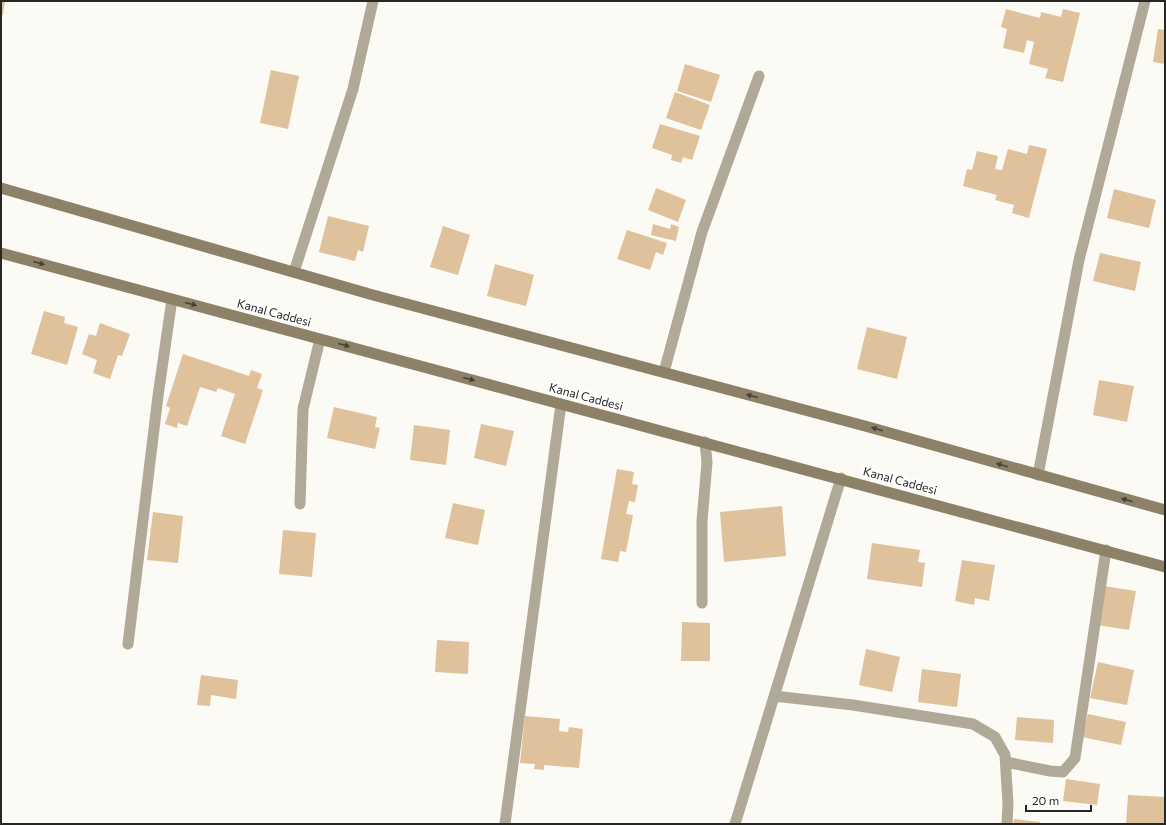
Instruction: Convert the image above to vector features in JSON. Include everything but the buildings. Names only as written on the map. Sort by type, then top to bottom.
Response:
[{"type":"main road","points":[[1,188],[294,272],[1165,510]]},
{"type":"main road","name":"Kanal Caddesi","points":[[1,253],[841,478],[1165,567]]},
{"type":"street","points":[[294,272],[353,90],[373,1]]},
{"type":"street","points":[[1038,475],[1078,260],[1145,1]]},
{"type":"street","points":[[664,372],[702,232],[759,76]]},
{"type":"street","points":[[128,644],[158,396],[172,299]]},
{"type":"street","points":[[300,504],[302,409],[320,339]]},
{"type":"street","points":[[505,824],[562,404]]},
{"type":"street","points":[[702,603],[702,521],[707,462],[705,442]]},
{"type":"street","points":[[735,824],[841,478]]},
{"type":"street","points":[[1006,762],[1050,771],[1063,772],[1075,758],[1106,550]]},
{"type":"street","points":[[774,696],[853,705],[973,724],[994,736],[1005,755],[1008,804],[1007,824]]}]
